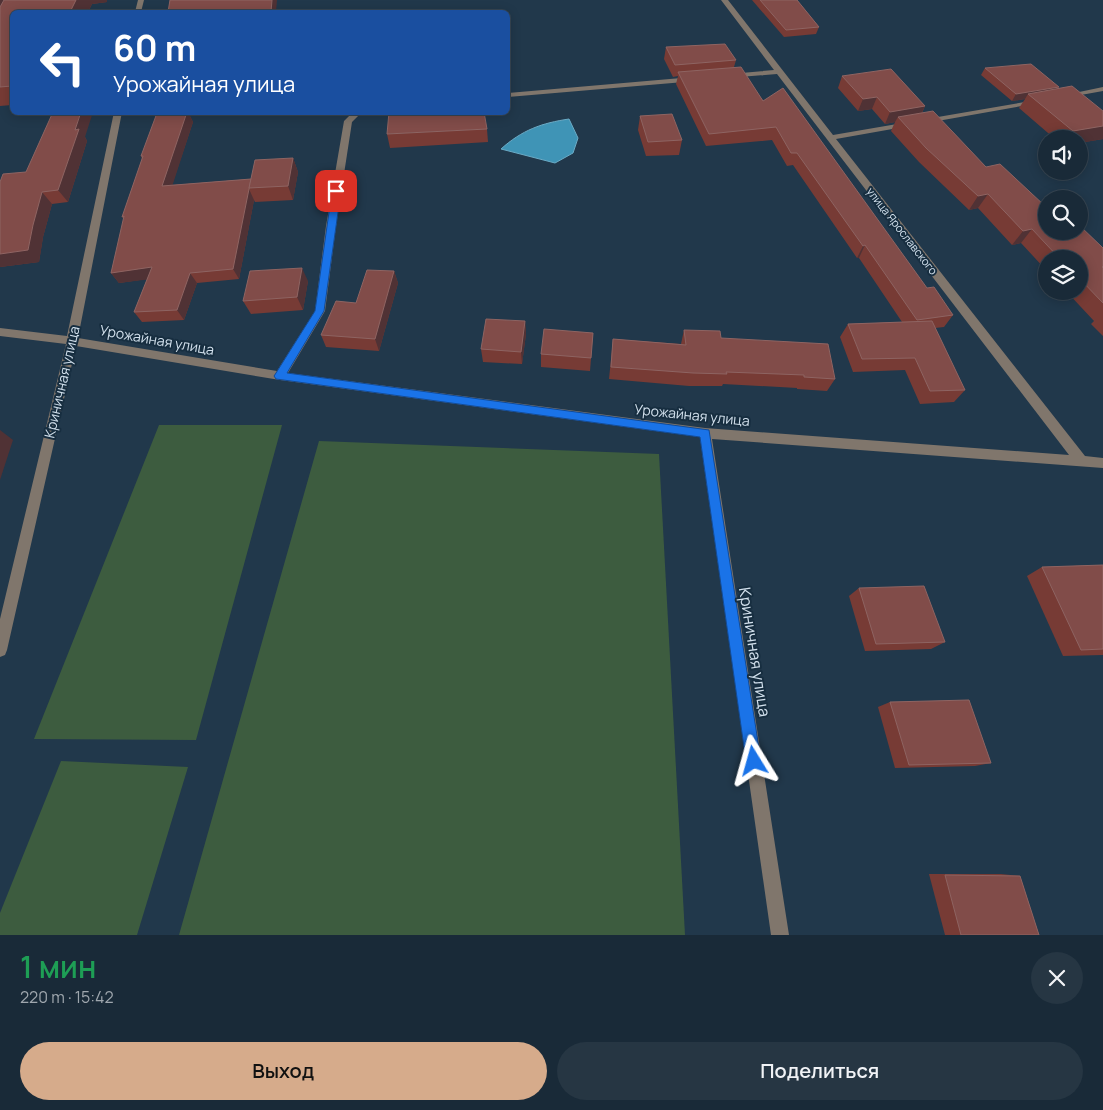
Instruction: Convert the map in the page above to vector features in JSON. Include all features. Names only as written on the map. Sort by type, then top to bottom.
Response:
[{"type":"street","name":"улица Ярославского","points":[[724,0],[1081,461]]},
{"type":"street","points":[[720,77],[778,72]]},
{"type":"street","points":[[510,94],[700,78]]},
{"type":"street","points":[[1054,98],[1103,89]]},
{"type":"street","points":[[829,138],[1044,100]]},
{"type":"street","name":"Криничная улица","points":[[0,650],[72,341],[117,115]]},
{"type":"street","points":[[280,376],[320,311],[331,226],[348,121],[355,115]]},
{"type":"street","name":"Урожайная улица","points":[[0,332],[72,341],[280,376],[705,433],[1103,463]]},
{"type":"street","name":"Криничная улица","points":[[705,433],[780,935]]},
{"type":"green space","points":[[159,425],[282,425],[196,740],[34,739]]},
{"type":"green space","points":[[319,441],[659,454],[685,935],[179,935]]},
{"type":"green space","points":[[61,761],[188,767],[137,935],[0,935],[0,913]]},
{"type":"water","points":[[569,119],[578,138],[573,153],[555,163],[501,149],[533,128]]},
{"type":"building","points":[[4,0],[76,0],[71,10],[10,10],[10,86],[0,87],[0,7]]},
{"type":"building","points":[[170,0],[272,0],[271,10],[168,10]]},
{"type":"building","points":[[760,0],[797,0],[819,27],[786,30]]},
{"type":"building","points":[[725,44],[736,60],[675,65],[666,47]]},
{"type":"building","points":[[1031,64],[1059,87],[1016,94],[985,68]]},
{"type":"building","points":[[741,67],[763,101],[783,88],[927,288],[934,287],[953,315],[917,320],[865,245],[863,246],[797,153],[791,153],[776,127],[709,134],[678,72]]},
{"type":"building","points":[[891,69],[925,106],[890,112],[877,97],[863,99],[842,76]]},
{"type":"building","points":[[1072,86],[1103,111],[1103,126],[1072,130],[1028,94]]},
{"type":"building","points":[[933,111],[986,167],[1000,164],[1038,199],[1038,235],[1032,229],[1023,231],[988,194],[978,196],[926,148],[898,117]]},
{"type":"building","points":[[672,114],[682,140],[648,142],[640,116]]},
{"type":"building","points":[[52,115],[80,115],[75,130],[79,129],[58,190],[42,192],[28,250],[0,254],[0,182],[3,174],[26,172]]},
{"type":"building","points":[[156,115],[186,115],[162,186],[251,179],[233,269],[190,273],[177,310],[134,312],[152,267],[111,273],[124,216],[122,217],[143,156],[141,156]]},
{"type":"building","points":[[389,115],[485,115],[487,129],[387,134]]},
{"type":"building","points":[[293,158],[288,186],[249,188],[255,160]]},
{"type":"building","points":[[1088,234],[1103,248],[1103,303],[1088,287],[1088,250],[1052,250],[1042,240],[1088,240]]},
{"type":"building","points":[[302,268],[297,297],[243,301],[250,271]]},
{"type":"building","points":[[367,270],[394,271],[375,339],[321,335],[336,301],[356,303]]},
{"type":"building","points":[[486,319],[525,321],[521,352],[481,349]]},
{"type":"building","points":[[932,321],[965,390],[930,391],[915,358],[862,359],[848,324]]},
{"type":"building","points":[[544,329],[593,333],[591,358],[541,354]]},
{"type":"building","points":[[684,330],[720,331],[721,338],[828,344],[835,379],[804,377],[804,375],[726,372],[727,374],[693,373],[611,367],[613,339],[686,345]]},
{"type":"building","points":[[1103,565],[1103,649],[1081,650],[1042,567]]},
{"type":"building","points":[[924,586],[945,642],[876,644],[859,588]]},
{"type":"building","points":[[969,700],[991,763],[909,765],[890,702]]},
{"type":"building","points":[[945,875],[1020,876],[1039,935],[961,935]]},
{"type":"route","points":[[336,191],[320,311],[280,376],[705,433],[754,761]]}]
